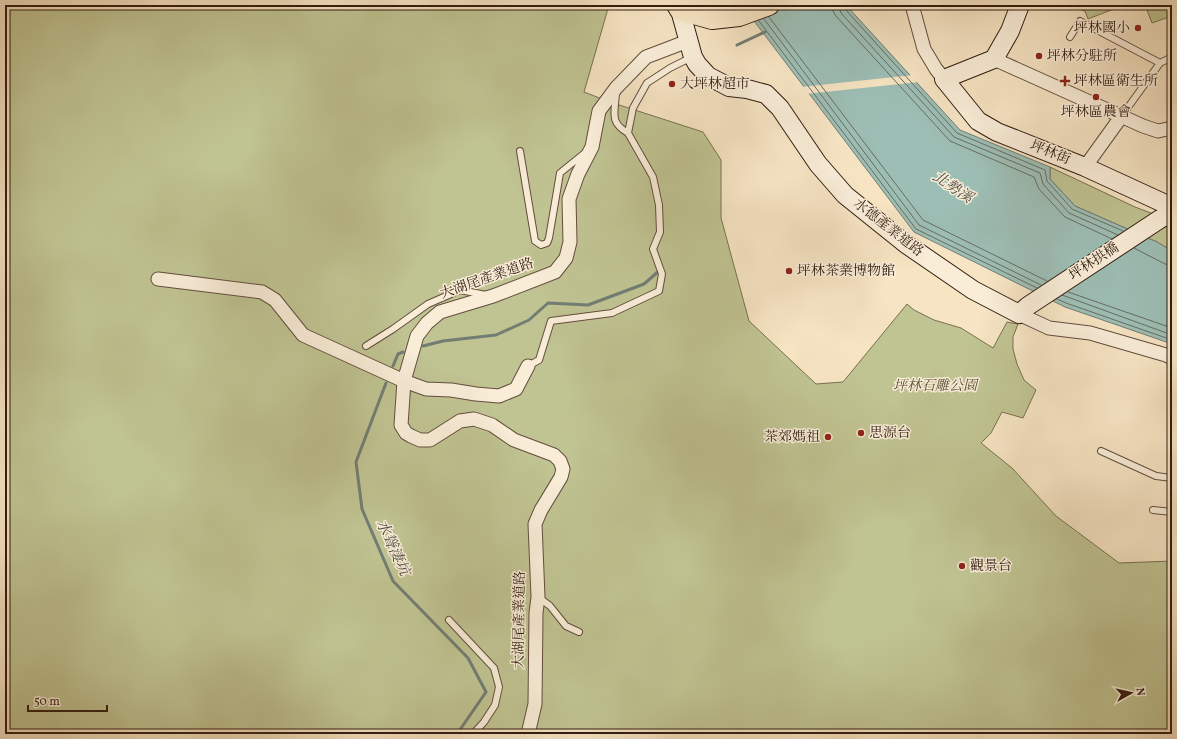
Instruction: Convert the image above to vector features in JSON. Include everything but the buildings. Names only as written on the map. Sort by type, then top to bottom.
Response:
[{"type":"main road","points":[[678,8],[712,19],[739,16],[769,5]]},
{"type":"street","points":[[912,5],[924,49],[944,79],[994,59],[1010,31],[1020,5]]},
{"type":"street","points":[[916,23],[917,5]]},
{"type":"street","name":"水德產業道路","points":[[678,8],[697,64],[708,76],[729,87],[747,89],[766,94],[780,108],[818,164],[845,194],[906,244],[973,290],[1049,328],[1090,333],[1172,358]]},
{"type":"street","name":"大湖尾產業道路","points":[[528,734],[535,704],[538,597],[535,524],[541,510],[561,477],[562,469],[560,461],[554,455],[514,440],[492,425],[474,419],[460,421],[430,440],[420,440],[411,436],[401,425],[404,381],[417,336],[427,323],[440,312],[493,296],[555,272],[566,258],[570,242],[568,200],[578,174],[592,147],[599,111],[616,88],[646,57],[691,49]]},
{"type":"street","points":[[994,59],[1121,117],[1158,131],[1172,128]]},
{"type":"street","name":"坪林街","points":[[944,79],[978,121],[997,132],[1085,167],[1172,207]]},
{"type":"street","points":[[1085,167],[1121,117]]},
{"type":"street","name":"坪林拱橋","points":[[1019,314],[1034,302],[1160,219],[1172,213]]},
{"type":"street","points":[[158,279],[262,292],[275,300],[303,335],[404,381],[426,389],[499,396],[516,389],[528,366]]},
{"type":"lane","points":[[1070,37],[1080,21],[1160,63]]},
{"type":"lane","points":[[628,133],[633,108],[647,84],[670,68],[691,49]]},
{"type":"lane","points":[[1121,117],[1160,63],[1172,57]]},
{"type":"lane","points":[[528,366],[539,360],[551,321],[612,313],[659,291],[662,274],[654,249],[660,232],[659,205],[653,177],[628,133],[618,127],[614,118],[616,88]]},
{"type":"lane","points":[[520,151],[535,241],[541,245],[547,243],[549,238],[560,173],[592,147]]},
{"type":"lane","points":[[366,346],[428,304],[460,290],[493,296]]},
{"type":"lane","points":[[1101,451],[1156,476],[1172,478]]},
{"type":"lane","points":[[1153,510],[1172,512]]},
{"type":"lane","points":[[538,597],[550,606],[566,626],[579,632]]},
{"type":"lane","points":[[449,620],[494,668],[499,687],[496,705],[473,734]]},
{"type":"green space","name":"坪林石雕公園","points":[[5,5],[609,5],[584,92],[703,132],[721,160],[721,218],[749,321],[816,384],[843,382],[907,304],[914,310],[934,320],[961,328],[993,348],[1007,322],[1018,324],[1013,337],[1013,349],[1017,364],[1024,380],[1036,390],[1023,418],[1002,412],[991,433],[981,443],[1012,468],[1056,516],[1119,563],[1172,561],[1172,734],[5,734]]},
{"type":"green space","points":[[1076,5],[1124,5],[1088,19],[1085,11],[1079,9]]},
{"type":"green space","points":[[1145,5],[1172,5],[1172,16],[1152,23]]},
{"type":"green space","points":[[1050,167],[1135,207],[1172,221],[1172,251],[1157,242],[1075,206],[1050,179]]},
{"type":"water","name":"北勢溪","points":[[745,5],[846,5],[960,130],[1050,167],[1050,179],[1075,206],[1157,242],[1172,251],[1172,344],[1065,307],[914,232],[748,13]]},
{"type":"pier","points":[[913,75],[919,82],[806,94],[801,87]]},
{"type":"waterway","name":"水聳淒坑","points":[[737,45],[765,32]]},
{"type":"waterway","name":"水聳淒坑","points":[[423,346],[443,341],[496,335],[529,320],[548,303],[588,305],[644,284],[660,270]]},
{"type":"waterway","name":"水聳淒坑","points":[[393,366],[398,354],[403,352]]},
{"type":"waterway","name":"水聳淒坑","points":[[386,383],[356,462],[362,509],[393,581],[468,658],[486,692],[457,734]]},
{"type":"place","name":"坪林國小","points":[[1138,28]]},
{"type":"place","name":"坪林分駐所","points":[[1039,56]]},
{"type":"place","name":"坪林區衛生所","points":[[1065,81]]},
{"type":"place","name":"大坪林超市","points":[[672,84]]},
{"type":"place","name":"坪林區農會","points":[[1096,97]]},
{"type":"place","name":"坪林茶業博物館","points":[[789,271]]},
{"type":"place","name":"思源台","points":[[861,433]]},
{"type":"place","name":"茶郊媽祖","points":[[828,437]]},
{"type":"place","name":"觀景台","points":[[962,566]]}]
